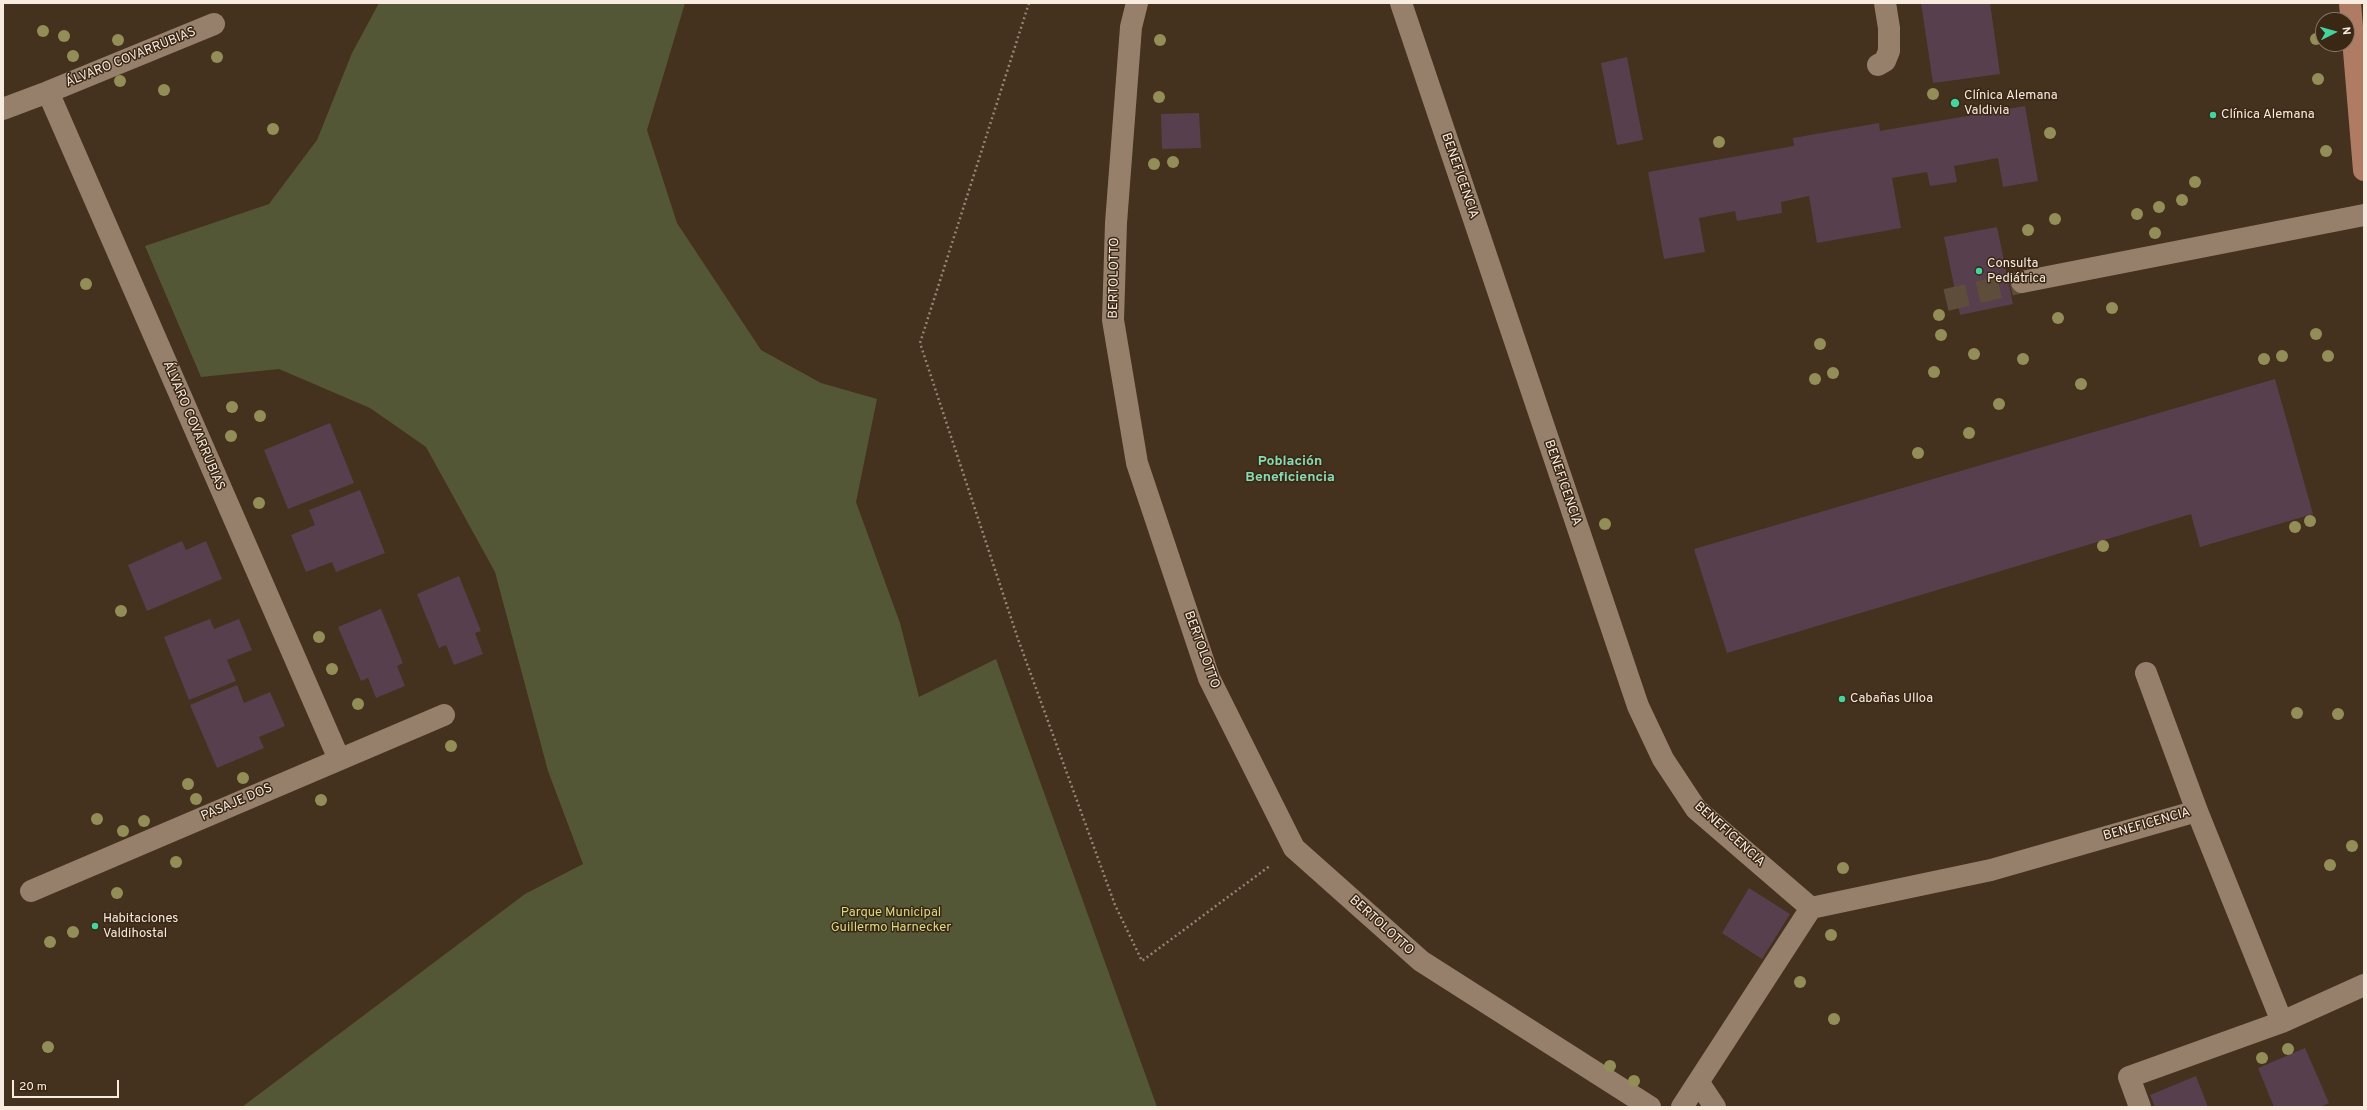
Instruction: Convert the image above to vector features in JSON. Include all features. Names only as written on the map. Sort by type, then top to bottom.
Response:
[{"type":"main road","points":[[2350,3],[2364,170]]},
{"type":"street","name":"BERTOLOTTO","points":[[1137,3],[1131,27],[1116,215],[1113,320],[1137,463],[1209,678],[1294,848],[1421,961],[1650,1107]]},
{"type":"street","name":"BENEFICENCIA","points":[[1402,3],[1638,706],[1663,759],[1696,809],[1811,908],[1991,870],[2196,811],[2282,1022]]},
{"type":"street","points":[[1878,65],[1885,61],[1889,51],[1889,28],[1885,3]]},
{"type":"street","name":"ÁLVARO COVARRUBIAS","points":[[3,109],[214,24]]},
{"type":"street","name":"ÁLVARO COVARRUBIAS","points":[[48,92],[339,759]]},
{"type":"street","points":[[2022,282],[2364,215]]},
{"type":"street","points":[[2146,673],[2196,811]]},
{"type":"street","name":"PASAJE DOS","points":[[31,891],[444,715]]},
{"type":"street","points":[[1682,1107],[1811,908]]},
{"type":"street","points":[[2140,1107],[2129,1077],[2282,1022],[2364,985]]},
{"type":"street","points":[[1699,1082],[1715,1107]]},
{"type":"path","points":[[1029,3],[920,343],[1018,639],[1115,905],[1142,961],[1294,848]]},
{"type":"green space","name":"Parque Municipal Guillermo Harnecker","points":[[379,3],[685,3],[647,130],[677,223],[761,350],[821,383],[877,399],[856,502],[900,623],[919,697],[996,659],[1157,1107],[242,1107],[525,894],[583,864],[548,771],[495,572],[426,447],[370,408],[279,369],[201,377],[145,246],[269,204],[317,140],[352,53]]},
{"type":"building","points":[[1921,3],[1990,3],[2000,74],[1933,83]]},
{"type":"building","points":[[1627,57],[1643,140],[1617,145],[1601,63]]},
{"type":"building","points":[[2025,106],[2038,181],[2003,187],[1998,158],[1954,166],[1957,182],[1930,186],[1927,172],[1892,178],[1901,228],[1817,243],[1809,196],[1781,202],[1782,213],[1737,221],[1735,211],[1699,218],[1705,252],[1664,259],[1648,172],[1794,146],[1793,138],[1879,123],[1880,131]]},
{"type":"building","points":[[1199,113],[1201,148],[1162,149],[1161,114]]},
{"type":"building","name":"Consulta Pediátrica","points":[[1997,227],[2013,304],[1960,315],[1944,237]]},
{"type":"building","points":[[2275,379],[2313,514],[2200,547],[2191,514],[1727,653],[1694,549]]},
{"type":"building","points":[[330,423],[354,483],[288,509],[264,450]]},
{"type":"building","points":[[360,490],[385,553],[336,572],[332,562],[306,572],[291,535],[315,525],[309,510]]},
{"type":"building","points":[[182,541],[186,550],[206,541],[222,579],[147,611],[128,565]]},
{"type":"building","points":[[459,576],[481,631],[475,633],[483,654],[454,665],[446,645],[439,648],[417,594]]},
{"type":"building","points":[[381,609],[403,663],[397,666],[405,686],[376,698],[368,678],[361,681],[338,627]]},
{"type":"building","points":[[210,619],[214,629],[239,619],[252,650],[227,660],[236,681],[189,700],[164,637]]},
{"type":"building","points":[[237,685],[244,703],[270,692],[285,726],[259,737],[264,748],[217,768],[190,705]]},
{"type":"building","points":[[1749,888],[1790,914],[1762,959],[1722,933]]},
{"type":"building","points":[[2305,1048],[2329,1103],[2320,1107],[2274,1107],[2258,1068]]},
{"type":"building","points":[[2196,1076],[2208,1107],[2155,1107],[2150,1095]]},
{"type":"tunnel","points":[[1946,300],[2022,282]]},
{"type":"place","name":"Clínica Alemana Valdivia","points":[[1955,103]]},
{"type":"place","name":"Clínica Alemana","points":[[2213,115]]},
{"type":"place","name":"Consulta Pediátrica","points":[[1979,271]]},
{"type":"place","name":"Cabañas Ulloa","points":[[1842,699]]},
{"type":"place","name":"Habitaciones Valdihostal","points":[[95,926]]},
{"type":"district","name":"Población Beneficiencia","points":[[1290,470]]}]
